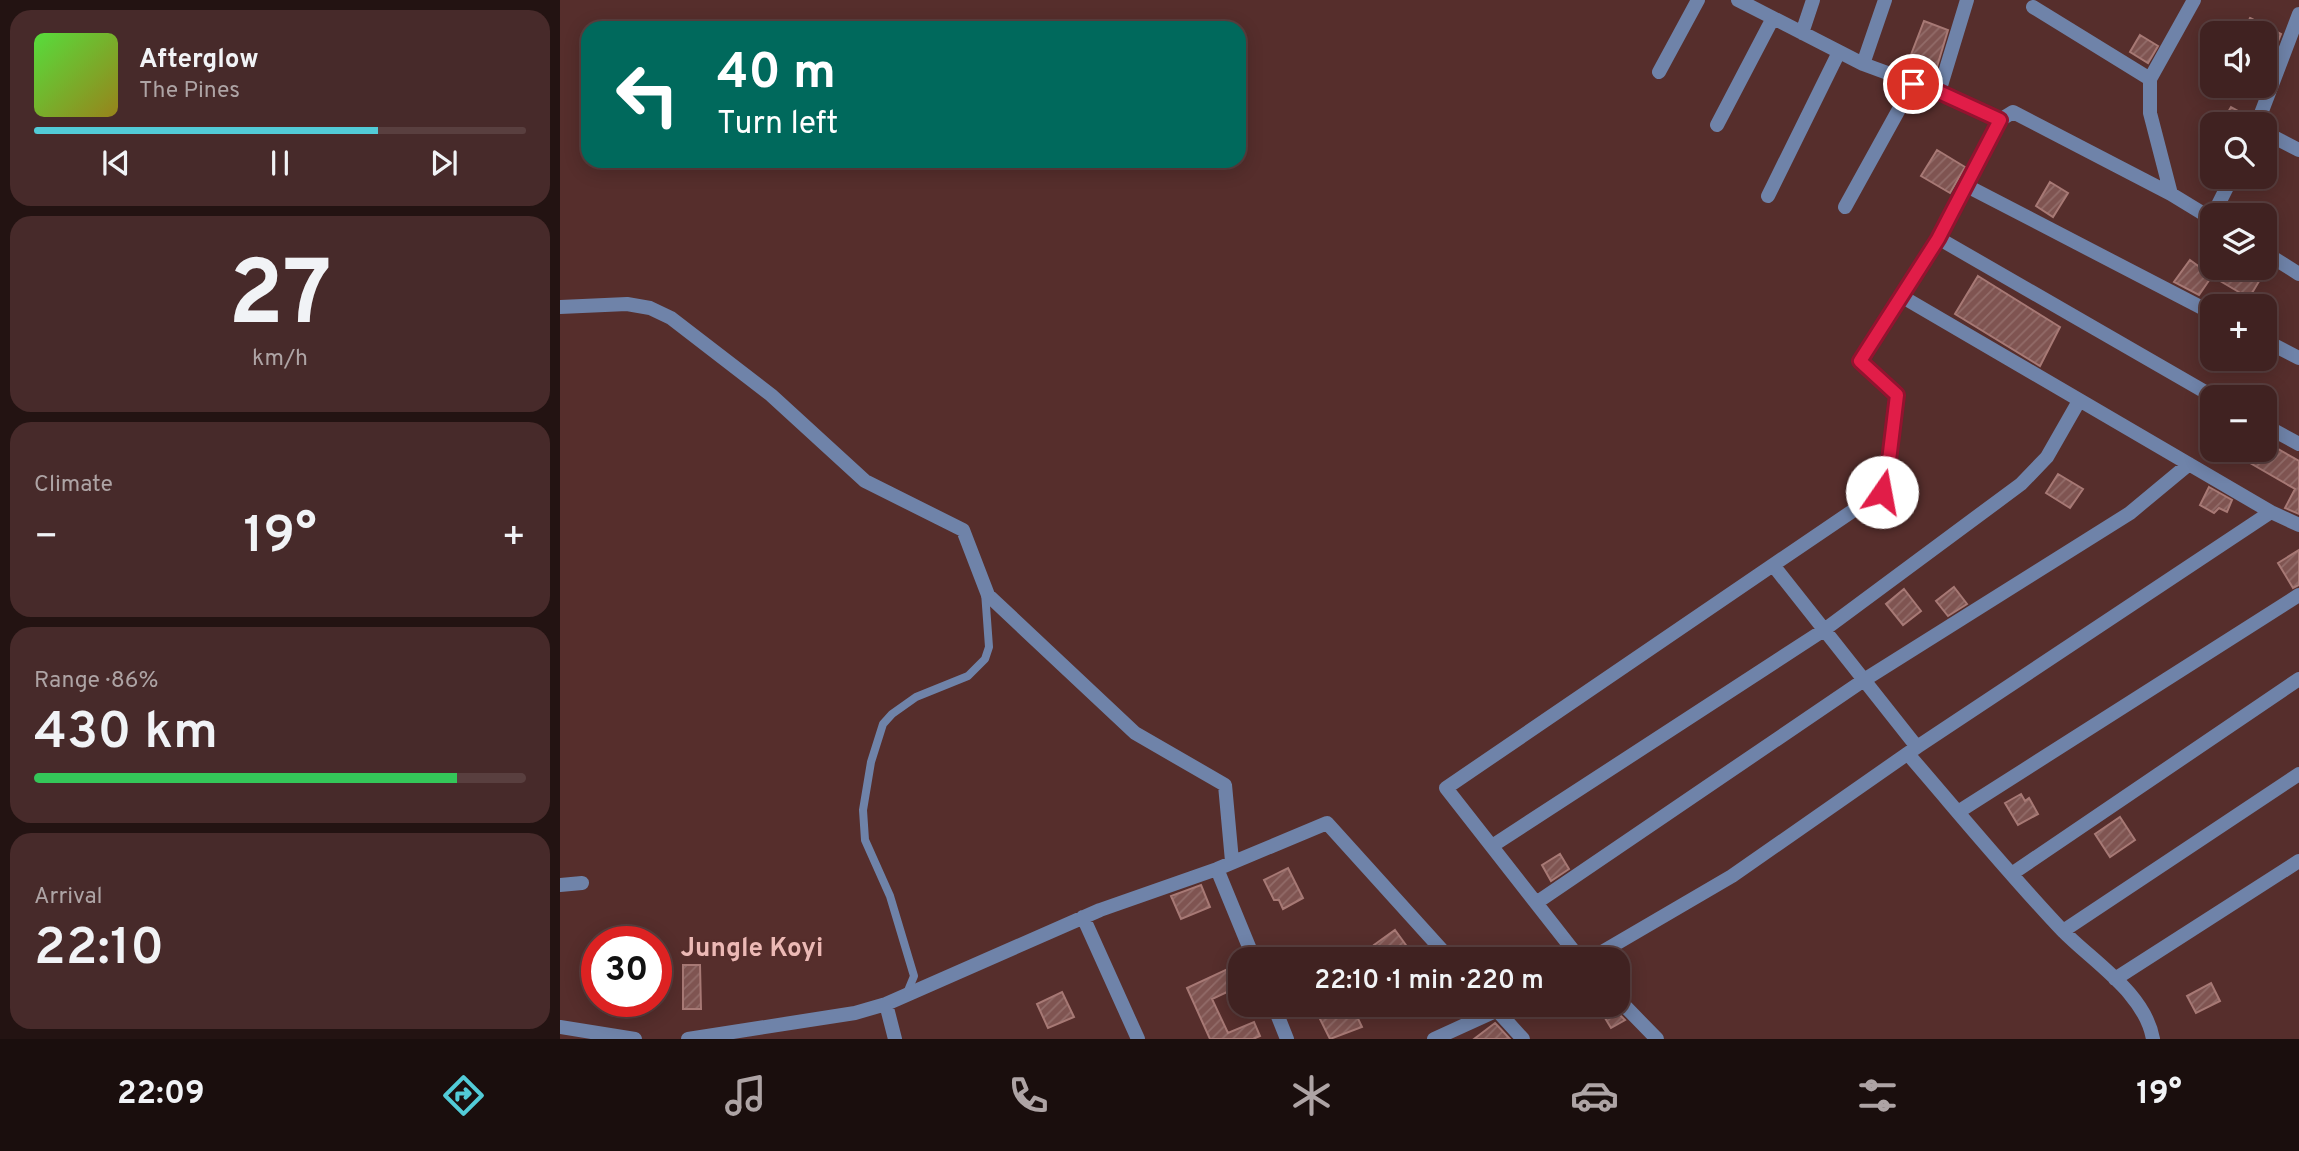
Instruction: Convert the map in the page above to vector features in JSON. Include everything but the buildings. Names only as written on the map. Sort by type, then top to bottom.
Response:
[{"type":"street","points":[[1659,72],[1698,0]]},
{"type":"street","points":[[1738,0],[1863,64],[1939,92],[2000,120]]},
{"type":"street","points":[[1802,33],[1813,0]]},
{"type":"street","points":[[1863,64],[1885,0]]},
{"type":"street","points":[[1939,92],[1967,0]]},
{"type":"street","points":[[2171,194],[2150,113],[2150,79],[2194,0]]},
{"type":"street","points":[[2033,7],[2150,79]]},
{"type":"street","points":[[2262,112],[2299,14]]},
{"type":"street","points":[[1717,125],[1773,18]]},
{"type":"street","points":[[1768,196],[1839,52]]},
{"type":"street","points":[[1845,207],[1913,84]]},
{"type":"street","points":[[1571,947],[1446,788],[1885,489],[1897,395],[1860,361],[1938,239],[2000,120],[2013,112],[2200,211]]},
{"type":"street","points":[[2277,139],[2299,150]]},
{"type":"street","points":[[1967,186],[2200,307]]},
{"type":"street","points":[[1938,239],[2200,389]]},
{"type":"street","points":[[2277,260],[2299,274]]},
{"type":"street","points":[[1901,296],[2271,512],[2299,525]]},
{"type":"street","points":[[560,307],[640,305],[659,312],[682,325],[772,395],[865,481],[963,530],[985,591],[1135,733],[1225,785],[1232,861]]},
{"type":"street","points":[[2277,347],[2299,358]]},
{"type":"street","points":[[1492,846],[1824,631],[2035,471],[2047,457],[2079,401]]},
{"type":"street","points":[[2277,432],[2299,444]]},
{"type":"street","points":[[1536,902],[1864,680],[2130,513],[2189,464]]},
{"type":"street","points":[[1610,947],[1731,876],[2271,512]]},
{"type":"street","points":[[1773,565],[1864,680],[1958,811],[2063,931],[2115,979],[2145,1014],[2153,1039]]},
{"type":"street","points":[[1958,811],[2299,595]]},
{"type":"street","points":[[2013,873],[2299,679]]},
{"type":"street","points":[[2063,931],[2299,774]]},
{"type":"street","points":[[688,1039],[855,1013],[886,1004],[1083,917],[1217,869],[1327,823],[1439,947]]},
{"type":"street","points":[[2115,979],[2299,861]]},
{"type":"street","points":[[1217,869],[1249,947]]},
{"type":"street","points":[[560,885],[582,883]]},
{"type":"street","points":[[1083,917],[1138,1039]]},
{"type":"street","points":[[886,1004],[895,1039]]},
{"type":"street","points":[[1630,1011],[1657,1039]]},
{"type":"street","points":[[1278,1017],[1287,1039]]},
{"type":"street","points":[[1434,1039],[1477,1017]]},
{"type":"street","points":[[1503,1017],[1523,1039]]},
{"type":"street","points":[[560,1027],[635,1039]]},
{"type":"lane","points":[[903,998],[915,976],[890,896],[864,835],[863,810],[871,762],[881,729],[892,714],[916,697],[968,676],[985,659],[989,647],[985,591]]},
{"type":"district","name":"Jungle Koyi","points":[[752,949]]},
{"type":"route","points":[[1882,492],[1886,485],[1897,395],[1895,390],[1861,365],[1861,357],[1938,239],[2000,120],[1939,92],[1913,84]]}]
